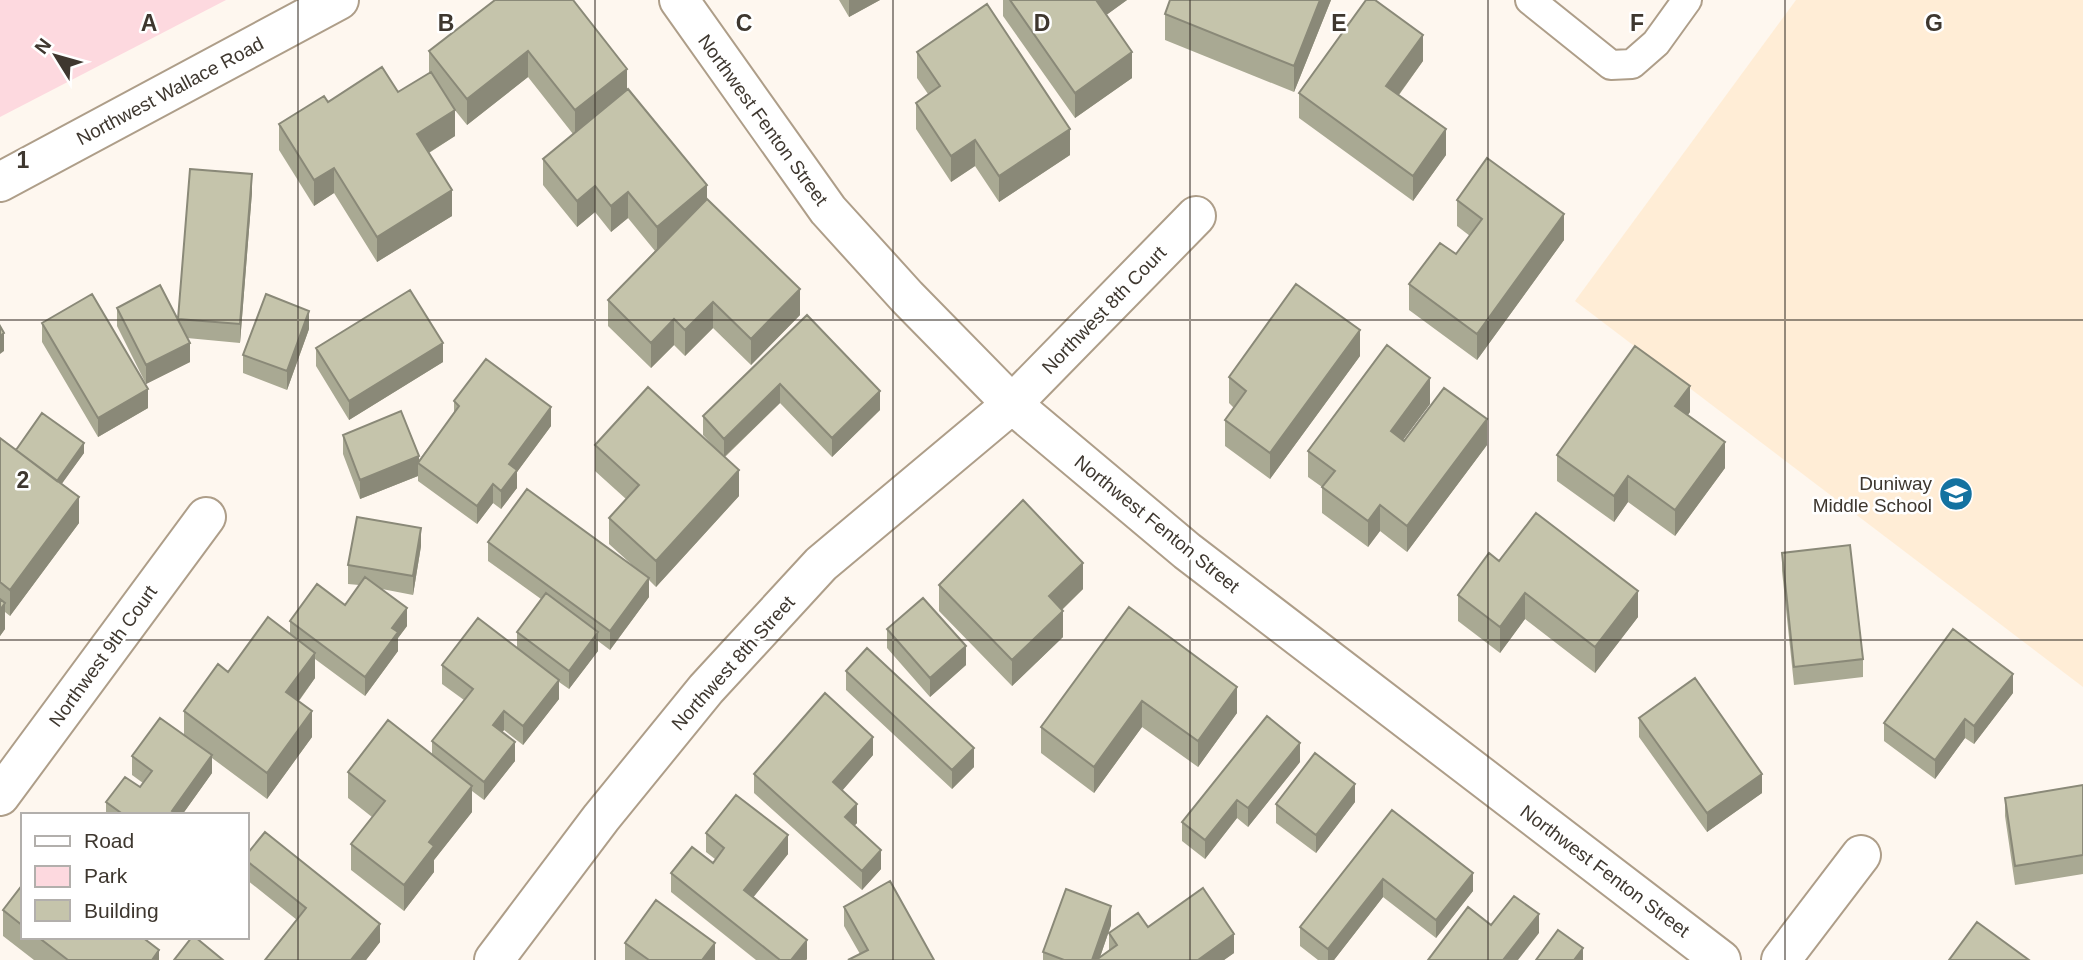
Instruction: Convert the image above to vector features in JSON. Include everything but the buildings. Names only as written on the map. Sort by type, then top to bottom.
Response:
[{"type":"street","name":"Northwest Wallace Road","points":[[0,182],[339,0]]},
{"type":"street","name":"Northwest Fenton Street","points":[[680,0],[828,210],[907,297],[1012,404],[1187,551],[1721,960]]},
{"type":"street","name":"Northwest 8th Court","points":[[1012,404],[1196,216]]},
{"type":"street","name":"Northwest 8th Street","points":[[494,960],[601,818],[706,690],[821,564],[1012,404]]},
{"type":"street","name":"Northwest 9th Court","points":[[0,796],[206,517]]},
{"type":"street","points":[[1781,960],[1861,855]]},
{"type":"lane","points":[[1530,0],[1611,65],[1632,64],[1656,43],[1687,0]]},
{"type":"shaded area","name":"Duniway Middle School","points":[[1796,0],[2083,0],[2083,687],[1575,301]]},
{"type":"green space","points":[[0,0],[226,0],[0,117]]},
{"type":"place","name":"Duniway Middle School","points":[[1956,494]]}]
